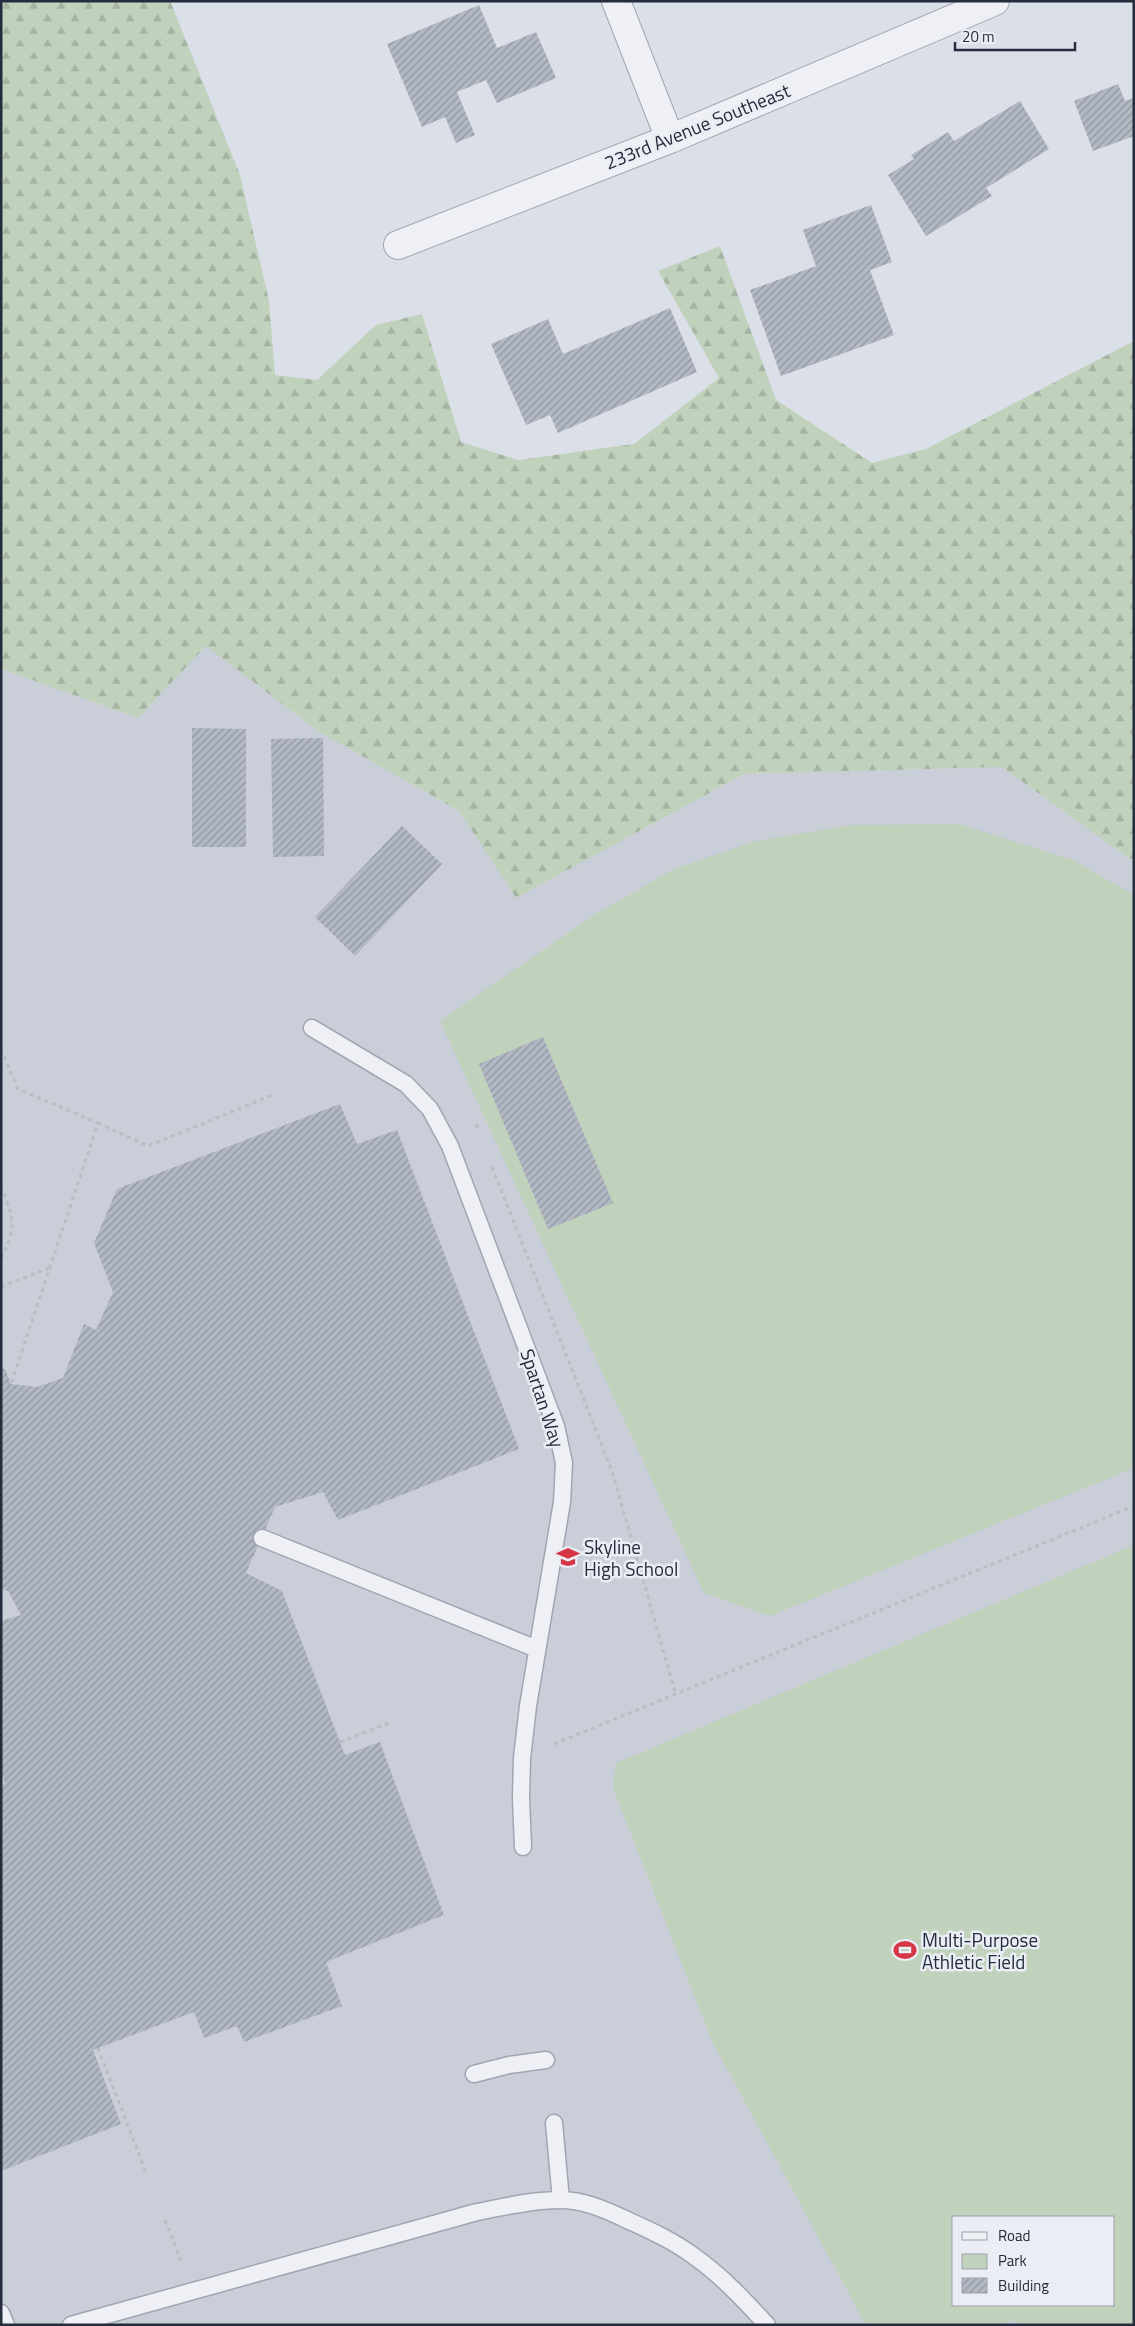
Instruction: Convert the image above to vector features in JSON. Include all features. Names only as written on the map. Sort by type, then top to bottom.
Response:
[{"type":"street","points":[[616,1],[670,138]]},
{"type":"street","name":"233rd Avenue Southeast","points":[[398,245],[670,138],[994,1]]},
{"type":"lane","name":"Spartan Way","points":[[312,1028],[406,1084],[430,1110],[450,1146],[556,1426],[564,1463],[562,1502],[537,1649],[522,1758],[523,1847]]},
{"type":"lane","points":[[262,1538],[537,1649]]},
{"type":"lane","points":[[474,2074],[509,2065],[546,2060]]},
{"type":"lane","points":[[554,2123],[561,2200]]},
{"type":"lane","points":[[70,2325],[477,2212],[528,2203],[561,2200],[603,2208],[663,2237],[695,2257],[734,2291],[767,2325]]},
{"type":"lane","points":[[1,2313],[6,2325]]},
{"type":"path","points":[[1,1049],[18,1089],[148,1146],[275,1094]]},
{"type":"path","points":[[11,1384],[98,1123]]},
{"type":"path","points":[[1,1186],[12,1212],[12,1237],[1,1259]]},
{"type":"path","points":[[1,1287],[50,1267]]},
{"type":"path","points":[[522,1758],[1134,1506]]},
{"type":"path","points":[[340,1742],[391,1722]]},
{"type":"path","points":[[98,2048],[147,2175]]},
{"type":"path","points":[[165,2220],[184,2269]]},
{"type":"shaded area","name":"Skyline High School","points":[[206,646],[318,731],[459,811],[516,897],[744,774],[1002,767],[1134,862],[1134,2325],[1,2325],[1,669],[138,718]]},
{"type":"green space","points":[[1,1],[170,1],[240,175],[269,301],[275,375],[317,380],[376,325],[422,314],[461,442],[518,460],[634,444],[719,378],[658,271],[720,246],[776,400],[872,463],[926,449],[1134,341],[1134,862],[1002,767],[744,774],[516,898],[459,811],[318,731],[206,646],[138,718],[1,669]]},
{"type":"green space","points":[[959,824],[1073,860],[1134,895],[1134,1468],[770,1616],[704,1593],[440,1021],[594,915],[674,869],[756,841],[852,825]]},
{"type":"green space","name":"Multi-Purpose Athletic Field","points":[[1134,1545],[1134,2325],[1021,2325],[1014,2320],[1001,2325],[866,2325],[712,2041],[613,1788],[616,1763]]},
{"type":"building","points":[[479,5],[497,48],[536,32],[556,78],[497,103],[486,80],[457,92],[475,135],[456,143],[445,117],[422,127],[387,44]]},
{"type":"building","points":[[1118,84],[1125,101],[1134,98],[1134,136],[1093,151],[1074,101]]},
{"type":"building","points":[[1020,101],[1049,149],[986,188],[992,196],[926,236],[888,175],[914,159],[911,155],[948,132],[954,141]]},
{"type":"building","points":[[871,205],[892,262],[870,270],[894,335],[781,376],[750,290],[816,266],[803,230]]},
{"type":"building","points":[[670,308],[697,372],[558,433],[550,415],[526,425],[491,344],[548,319],[563,354]]},
{"type":"building","points":[[192,728],[246,729],[246,847],[192,847]]},
{"type":"building","points":[[323,738],[324,856],[273,857],[271,739]]},
{"type":"building","points":[[402,826],[442,864],[355,956],[315,917]]},
{"type":"building","points":[[543,1037],[613,1203],[548,1229],[479,1064]]},
{"type":"building","points":[[340,1104],[357,1144],[397,1130],[519,1449],[338,1520],[323,1492],[275,1507],[246,1573],[282,1591],[345,1755],[380,1742],[444,1915],[326,1962],[342,2006],[244,2042],[237,2026],[204,2038],[194,2012],[93,2050],[121,2124],[1,2171],[1,1785],[5,1784],[1,1772],[1,1621],[21,1615],[8,1591],[1,1589],[1,1368],[5,1369],[11,1384],[37,1387],[63,1378],[84,1324],[96,1330],[113,1292],[94,1243],[117,1189]]},
{"type":"place","name":"Skyline High School","points":[[568,1557]]},
{"type":"place","name":"Multi-Purpose Athletic Field","points":[[905,1950]]}]
